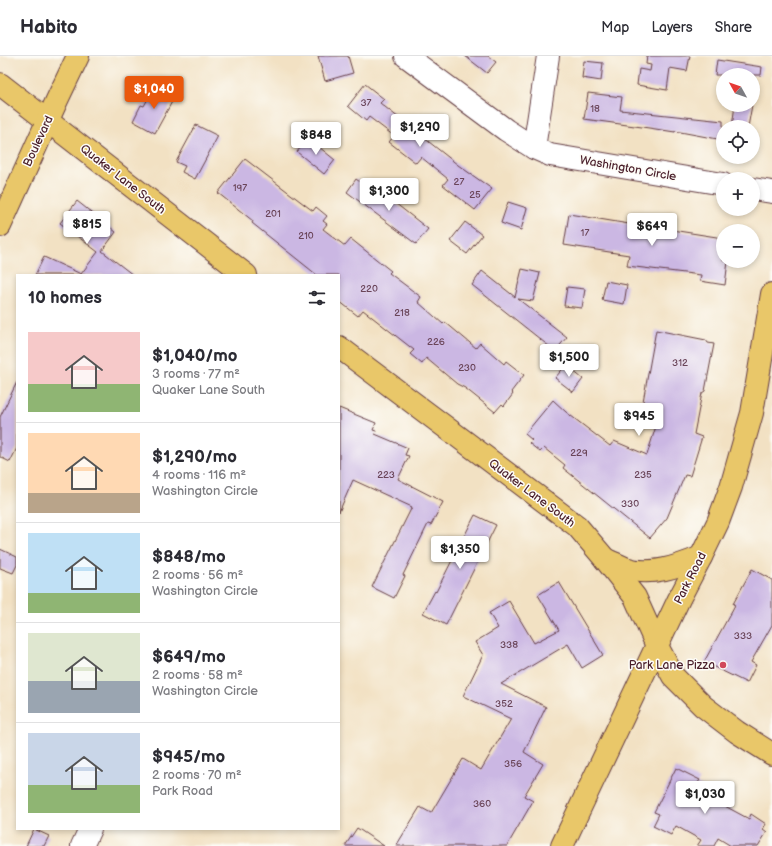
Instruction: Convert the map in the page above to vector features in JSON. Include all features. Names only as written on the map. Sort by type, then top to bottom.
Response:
[{"type":"main road","name":"Boulevard","points":[[0,226],[78,56]]},
{"type":"main road","name":"Quaker Lane South","points":[[0,84],[245,274]]},
{"type":"main road","name":"Park Road","points":[[562,846],[720,516],[743,450],[752,413],[772,294]]},
{"type":"main road","name":"Quaker Lane South","points":[[340,348],[577,526],[635,597],[673,676],[703,706],[737,732],[772,754]]},
{"type":"main road","points":[[605,559],[626,568],[641,571],[664,570],[677,567],[701,557]]},
{"type":"street","name":"Washington Circle","points":[[406,56],[506,130],[534,148],[550,154],[716,183]]},
{"type":"street","points":[[534,148],[548,56]]},
{"type":"street","points":[[760,190],[772,192]]},
{"type":"street","points":[[82,846],[90,830]]},
{"type":"building","points":[[318,56],[348,56],[353,73],[325,81]]},
{"type":"building","points":[[465,56],[488,56],[496,62],[487,73]]},
{"type":"building","points":[[647,56],[690,56],[687,71],[670,68],[667,90],[637,85],[639,69],[650,71],[651,65],[646,64]]},
{"type":"building","points":[[717,60],[762,67],[761,75],[760,68],[716,68],[715,75]]},
{"type":"building","points":[[584,61],[603,63],[601,81],[582,78]]},
{"type":"building","points":[[365,84],[384,99],[380,103],[458,165],[492,189],[475,210],[443,185],[448,179],[421,157],[416,163],[389,142],[394,136],[369,117],[366,121],[348,106]]},
{"type":"building","points":[[154,88],[174,98],[155,133],[133,121],[141,105],[144,106]]},
{"type":"building","points":[[588,93],[622,97],[620,110],[716,120],[716,139],[675,131],[584,119]]},
{"type":"building","points":[[734,112],[751,112],[749,120],[733,120]]},
{"type":"building","points":[[196,125],[218,136],[195,179],[182,172],[185,166],[176,162]]},
{"type":"building","points":[[308,138],[335,160],[324,174],[297,152]]},
{"type":"building","points":[[245,159],[313,211],[316,207],[327,216],[323,221],[327,224],[323,229],[345,246],[351,239],[391,271],[389,273],[421,297],[418,302],[443,324],[445,322],[476,348],[480,343],[504,364],[506,361],[524,375],[511,392],[513,394],[504,406],[502,404],[495,412],[465,388],[457,384],[426,358],[422,364],[410,354],[414,350],[363,310],[358,316],[340,302],[340,274],[316,274],[252,223],[253,221],[218,193]]},
{"type":"building","points":[[356,179],[388,202],[390,199],[428,229],[416,244],[347,192]]},
{"type":"building","points":[[77,201],[116,232],[102,251],[132,274],[81,274],[98,252],[60,223]]},
{"type":"building","points":[[508,202],[527,208],[521,230],[501,223]]},
{"type":"building","points":[[569,214],[716,237],[716,268],[727,268],[725,285],[700,281],[701,275],[627,266],[629,255],[564,245]]},
{"type":"building","points":[[465,222],[482,235],[467,254],[450,241]]},
{"type":"building","points":[[44,257],[81,274],[36,274]]},
{"type":"building","points":[[522,269],[540,273],[533,301],[518,299],[567,337],[555,351],[472,285],[482,271],[515,297]]},
{"type":"building","points":[[606,281],[627,285],[624,304],[602,300]]},
{"type":"building","points":[[567,287],[585,289],[582,308],[564,306]]},
{"type":"building","points":[[656,330],[706,340],[708,343],[714,344],[705,391],[702,393],[694,434],[702,437],[690,476],[685,475],[667,518],[650,538],[563,468],[565,465],[544,448],[540,452],[529,443],[532,440],[525,434],[553,400],[610,446],[614,441],[647,455],[661,410],[642,407]]},
{"type":"building","points":[[566,365],[583,379],[573,392],[555,378]]},
{"type":"building","points":[[16,384],[16,450],[10,462],[0,457],[0,417]]},
{"type":"building","points":[[340,408],[376,423],[373,430],[376,431],[375,434],[408,448],[405,455],[409,456],[398,479],[443,502],[431,525],[428,524],[403,575],[405,576],[394,598],[372,587],[412,507],[353,480],[340,510]]},
{"type":"building","points":[[475,515],[496,525],[446,625],[423,613],[435,591],[436,592]]},
{"type":"building","points":[[0,549],[16,557],[16,567],[13,573],[0,568]]},
{"type":"building","points":[[752,569],[772,580],[772,625],[751,662],[756,665],[747,683],[704,662],[735,605],[733,604]]},
{"type":"building","points":[[559,582],[603,655],[582,668],[568,644],[501,684],[546,707],[524,752],[543,764],[524,796],[533,801],[507,846],[396,846],[420,807],[431,813],[463,759],[481,770],[511,719],[463,696],[483,655],[475,642],[498,628],[489,613],[509,601],[534,643],[559,630],[538,595]]},
{"type":"building","points":[[676,768],[700,780],[697,784],[726,799],[723,805],[749,819],[751,814],[766,824],[763,829],[767,832],[758,846],[731,846],[718,838],[714,846],[697,846],[701,840],[676,826],[671,835],[653,826],[659,814],[654,812]]},
{"type":"building","points":[[357,828],[384,846],[345,846]]},
{"type":"building","points":[[34,830],[49,836],[44,846],[26,846]]},
{"type":"place","name":"Park Lane Pizza","points":[[723,665]]}]
